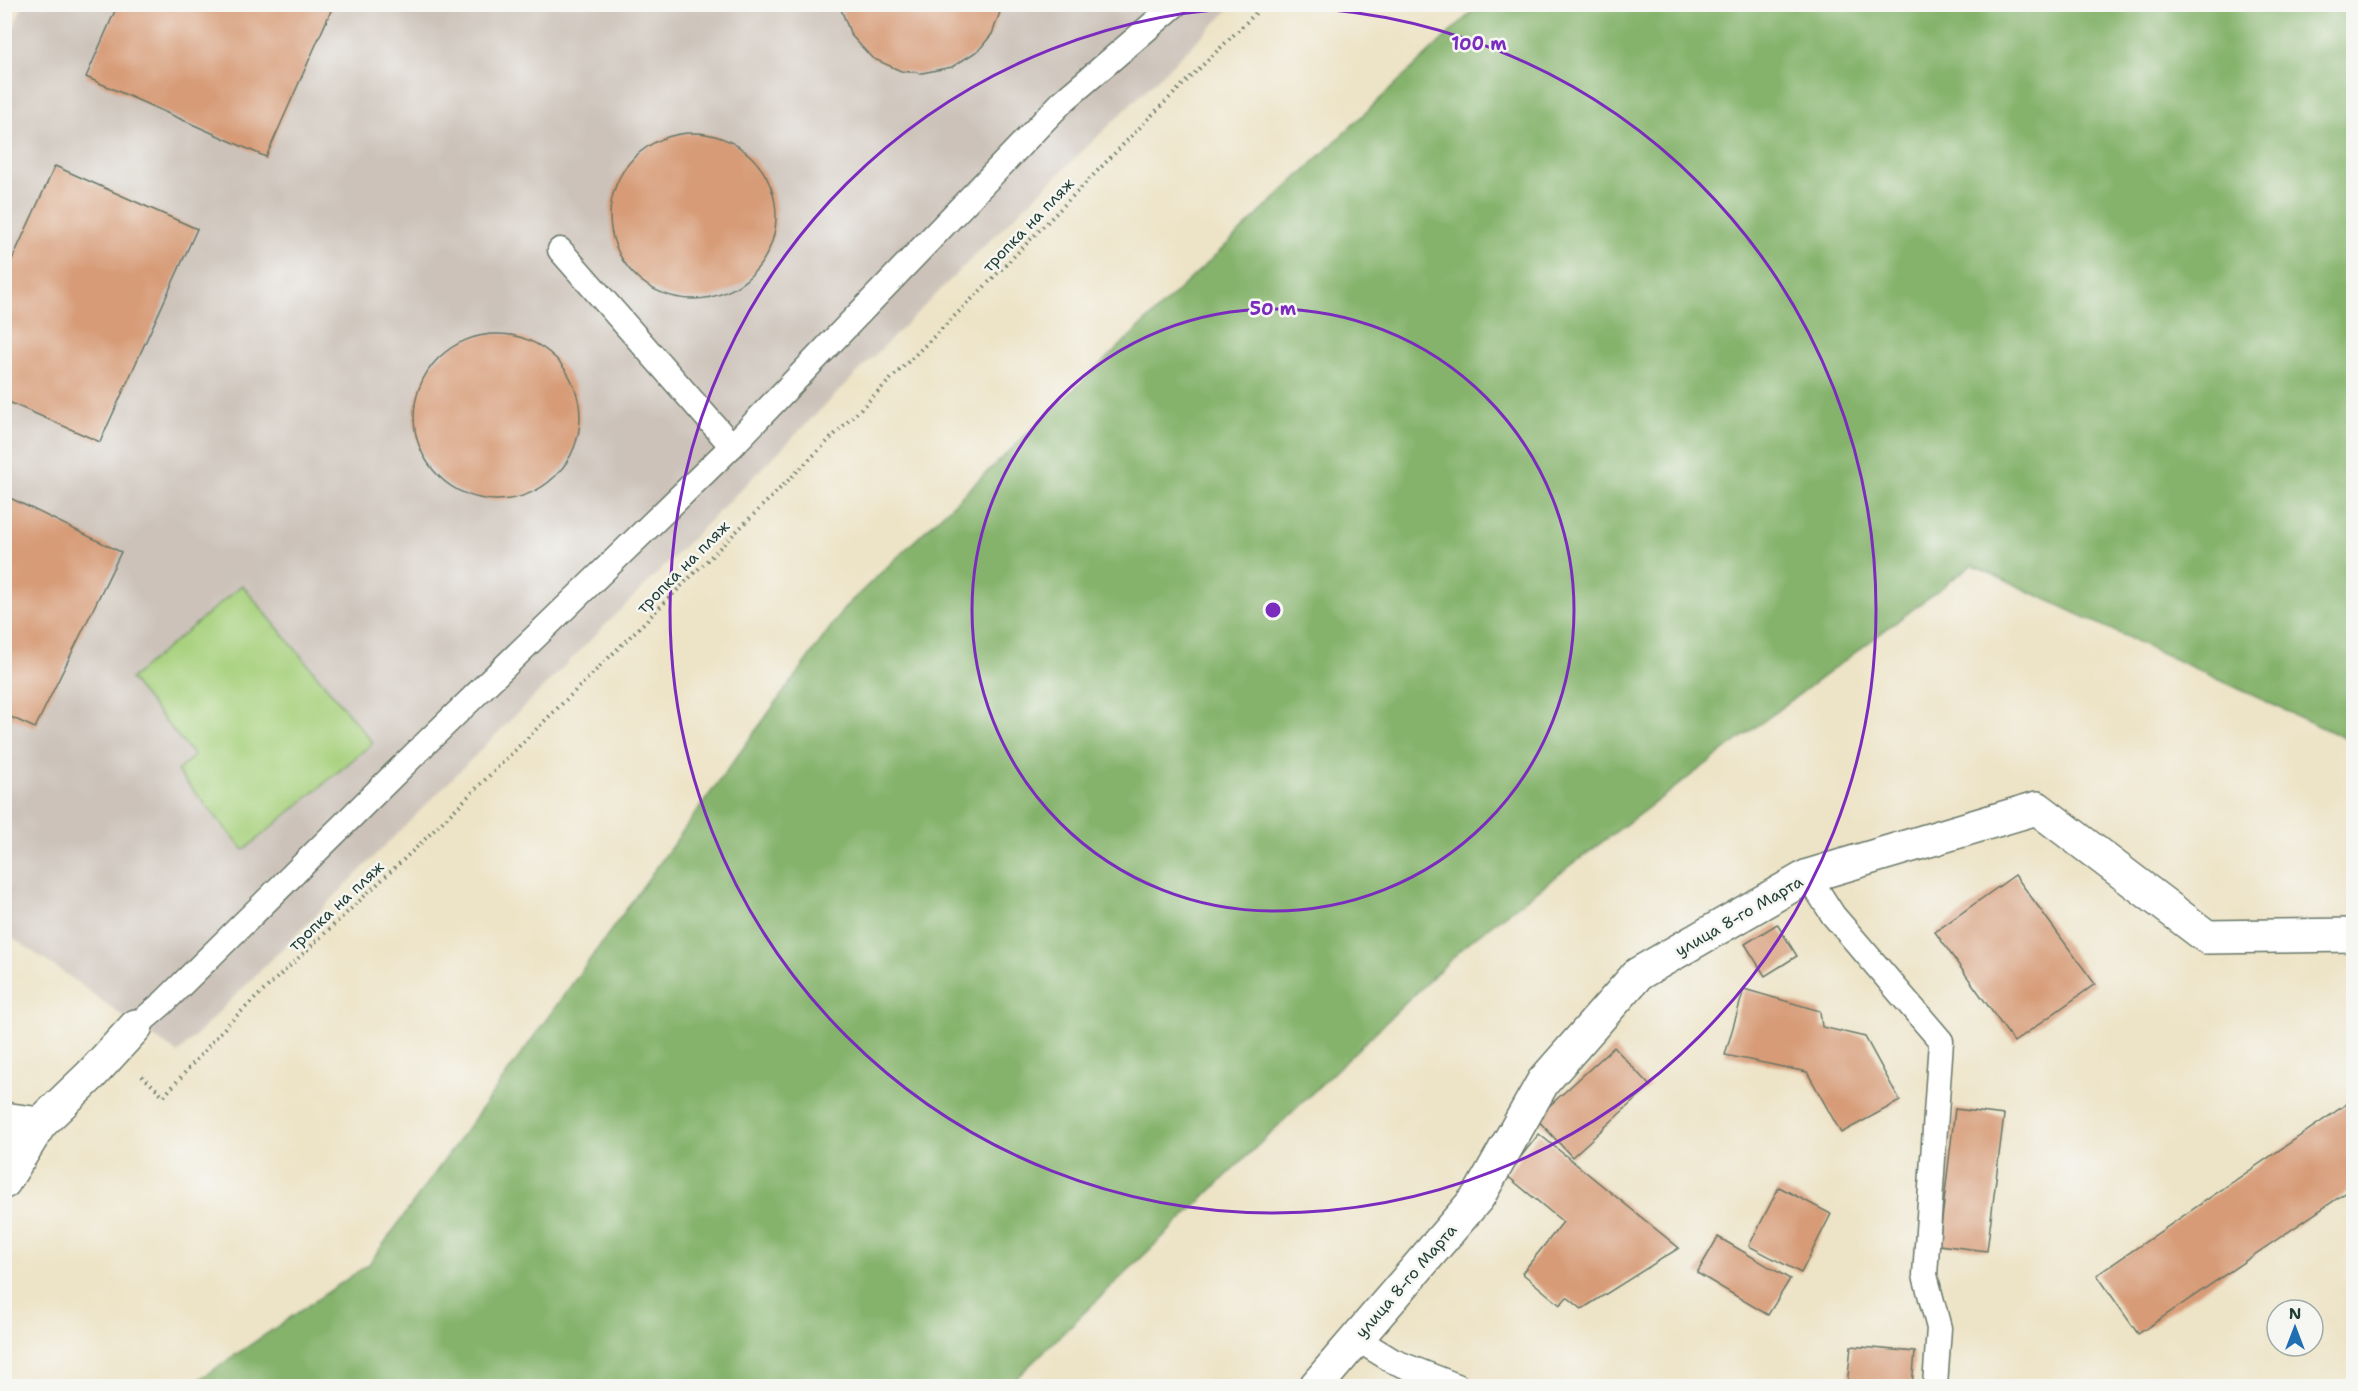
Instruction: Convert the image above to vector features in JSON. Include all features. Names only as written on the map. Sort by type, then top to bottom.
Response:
[{"type":"street","name":"улица 8-го Марта","points":[[1316,1386],[1478,1197],[1543,1082],[1638,974],[1808,876],[2037,808],[2206,937],[2354,935]]},
{"type":"street","points":[[4,1182],[40,1124],[114,1052],[136,1026]]},
{"type":"street","points":[[4,1119],[40,1124]]},
{"type":"lane","points":[[136,1026],[164,1003],[434,735],[732,446],[1062,102],[1176,4]]},
{"type":"lane","points":[[560,250],[732,446]]},
{"type":"lane","points":[[1808,876],[1833,915],[1941,1041],[1925,1275],[1939,1328],[1935,1386]]},
{"type":"lane","points":[[1357,1339],[1393,1361],[1457,1386]]},
{"type":"path","name":"тропка на пляж","points":[[114,1052],[164,1096],[229,1023],[428,837],[987,284],[1155,112],[1265,4]]},
{"type":"shaded area","points":[[23,5],[1234,5],[986,244],[178,1053],[5,933],[4,50]]},
{"type":"green space","points":[[1479,5],[2353,5],[2353,742],[1972,565],[1470,941],[1008,1386],[190,1386],[369,1264],[846,606]]},
{"type":"green space","points":[[242,585],[373,743],[244,850],[177,771],[194,756],[130,679]]},
{"type":"building","points":[[118,4],[334,4],[266,157],[86,77]]},
{"type":"building","points":[[839,4],[1003,4],[992,34],[979,50],[952,67],[922,73],[901,71],[872,58],[851,35]]},
{"type":"building","points":[[693,133],[725,140],[739,147],[751,158],[762,170],[769,184],[776,216],[769,248],[762,262],[751,274],[739,285],[725,292],[693,299],[661,292],[647,285],[635,274],[624,262],[617,248],[610,216],[617,184],[624,170],[635,158],[647,147],[661,140]]},
{"type":"building","points":[[55,166],[197,229],[100,442],[4,400],[4,277]]},
{"type":"building","points":[[497,334],[529,341],[543,348],[555,359],[566,371],[573,385],[580,417],[573,449],[566,463],[555,475],[543,486],[529,493],[497,500],[465,493],[451,486],[439,475],[428,463],[421,449],[414,417],[421,385],[428,371],[439,359],[451,348],[465,341]]},
{"type":"building","points":[[4,495],[121,552],[35,728],[4,714]]},
{"type":"building","points":[[2015,875],[2095,984],[2014,1042],[1935,932]]},
{"type":"building","points":[[1777,924],[1797,956],[1765,976],[1745,944]]},
{"type":"building","points":[[1744,989],[1820,1011],[1822,1027],[1865,1037],[1900,1101],[1841,1133],[1807,1072],[1725,1055]]},
{"type":"building","points":[[1614,1047],[1650,1086],[1572,1157],[1536,1118]]},
{"type":"building","points":[[2354,1099],[2354,1187],[2138,1334],[2097,1275]]},
{"type":"building","points":[[1955,1109],[2004,1115],[1987,1251],[1939,1245]]},
{"type":"building","points":[[1539,1134],[1679,1248],[1582,1309],[1567,1297],[1560,1305],[1522,1273],[1563,1222],[1506,1175]]},
{"type":"building","points":[[1779,1187],[1831,1214],[1801,1273],[1749,1246]]},
{"type":"building","points":[[1718,1237],[1790,1279],[1768,1315],[1697,1273]]},
{"type":"building","points":[[1851,1346],[1915,1352],[1912,1386],[1847,1386]]}]
